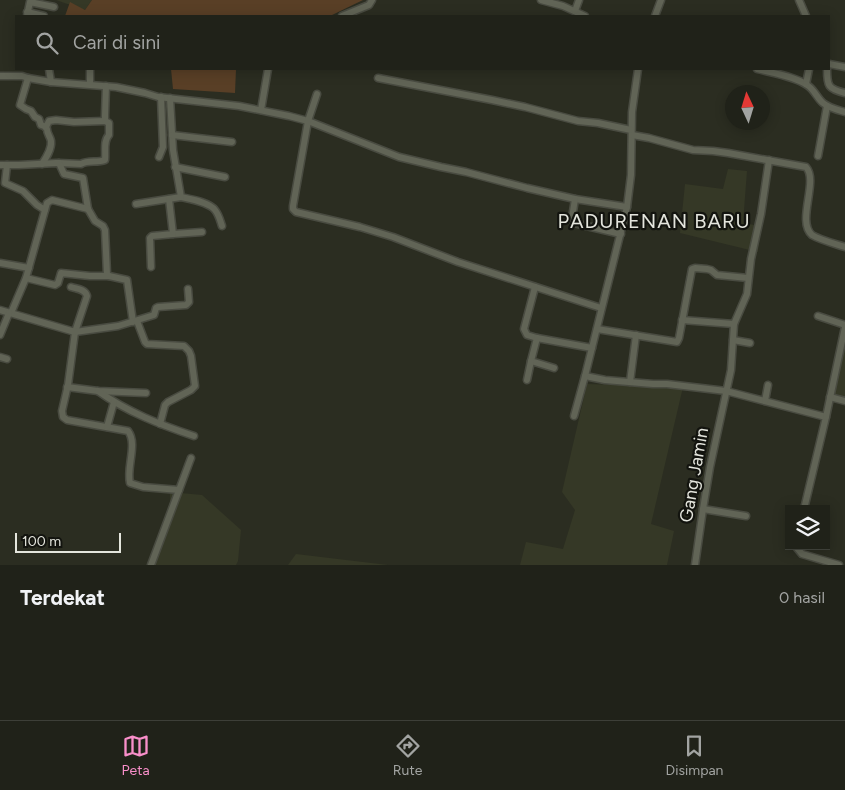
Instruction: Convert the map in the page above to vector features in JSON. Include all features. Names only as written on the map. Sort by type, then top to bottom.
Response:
[{"type":"street","points":[[344,15],[369,5],[372,0]]},
{"type":"street","points":[[540,0],[563,6],[583,15]]},
{"type":"street","points":[[575,11],[579,0]]},
{"type":"street","points":[[656,15],[661,0]]},
{"type":"street","points":[[799,0],[806,15]]},
{"type":"street","points":[[27,14],[30,1],[54,8]]},
{"type":"street","points":[[830,64],[845,67]]},
{"type":"street","points":[[49,70],[51,82]]},
{"type":"street","points":[[90,70],[90,84]]},
{"type":"street","points":[[261,110],[268,70]]},
{"type":"street","points":[[574,416],[627,207],[631,174],[632,112],[638,70]]},
{"type":"street","points":[[762,70],[780,74],[806,84],[826,106],[845,112]]},
{"type":"street","points":[[806,84],[809,70]]},
{"type":"street","points":[[827,70],[828,86],[845,94]]},
{"type":"street","points":[[24,74],[20,105],[31,111],[41,124],[46,127]]},
{"type":"street","points":[[0,76],[24,74],[51,82],[116,86],[161,97],[261,110],[308,121],[399,157],[527,188],[627,207]]},
{"type":"street","points":[[378,78],[525,107],[578,121],[598,123],[693,150],[728,153],[806,168],[810,176],[806,217],[809,231],[815,237],[845,247]]},
{"type":"street","points":[[105,121],[106,86]]},
{"type":"street","points":[[317,94],[308,121],[293,206],[296,212],[393,237],[458,262],[601,308]]},
{"type":"street","points":[[159,157],[163,147],[161,97]]},
{"type":"street","points":[[170,98],[172,150],[181,197]]},
{"type":"street","points":[[818,156],[826,106]]},
{"type":"street","points":[[42,164],[48,154],[51,142],[46,127],[49,122],[56,120],[74,122],[105,121],[109,123],[110,130],[109,135],[106,137],[104,160],[81,164],[4,165],[5,183],[23,191],[45,210]]},
{"type":"street","points":[[172,135],[232,142]]},
{"type":"street","name":"Gang Jamin","points":[[695,565],[702,509],[731,370],[734,324],[746,294],[769,160]]},
{"type":"street","points":[[59,163],[64,174],[83,178],[88,208],[95,221],[104,226],[107,274],[109,276]]},
{"type":"street","points":[[175,167],[225,177]]},
{"type":"street","points":[[136,204],[181,197],[211,206],[215,209],[222,226]]},
{"type":"street","points":[[575,198],[572,218],[574,223],[621,234]]},
{"type":"street","points":[[169,199],[173,234]]},
{"type":"street","points":[[0,335],[26,278],[47,203],[52,200],[88,208]]},
{"type":"street","points":[[151,267],[150,238],[152,236],[202,232]]},
{"type":"street","points":[[0,263],[29,268]]},
{"type":"street","points":[[597,328],[677,342],[679,340],[692,269],[707,269],[717,275],[748,278]]},
{"type":"street","points":[[26,278],[55,285],[58,283],[61,273],[109,276],[127,280],[135,321],[145,342],[147,344],[184,346],[191,356],[194,386],[191,390],[165,405],[160,424]]},
{"type":"street","points":[[71,287],[83,290],[87,296],[75,332],[62,411],[63,418],[128,431],[132,442],[128,476],[130,483],[179,490]]},
{"type":"street","points":[[535,287],[524,329],[527,335],[592,348]]},
{"type":"street","points":[[0,310],[75,332],[106,328],[135,321],[154,314],[157,307],[187,305],[189,302],[188,289]]},
{"type":"street","points":[[805,505],[844,338],[845,326],[818,316]]},
{"type":"street","points":[[682,320],[734,324]]},
{"type":"street","points":[[630,382],[636,335]]},
{"type":"street","points":[[527,380],[537,338]]},
{"type":"street","points":[[733,340],[750,343]]},
{"type":"street","points":[[531,361],[554,368]]},
{"type":"street","points":[[585,376],[726,391],[826,417]]},
{"type":"street","points":[[765,401],[768,385]]},
{"type":"street","points":[[67,387],[98,391],[146,393]]},
{"type":"street","points":[[98,391],[114,402],[160,424],[194,436]]},
{"type":"street","points":[[830,397],[845,401]]},
{"type":"street","points":[[107,427],[114,402]]},
{"type":"street","points":[[151,565],[191,458]]},
{"type":"street","points":[[702,509],[746,516]]},
{"type":"street","points":[[799,550],[802,554],[839,565]]},
{"type":"shaded area","points":[[56,0],[92,0],[85,10]]},
{"type":"shaded area","points":[[92,0],[363,0],[332,15],[65,15],[70,2],[85,10]]},
{"type":"shaded area","points":[[171,70],[236,70],[235,93],[173,89]]},
{"type":"shaded area","points":[[728,169],[747,171],[743,223],[760,226],[758,252],[680,233],[685,184],[723,189]]},
{"type":"shaded area","points":[[845,327],[845,398],[828,394]]},
{"type":"shaded area","points":[[587,384],[683,387],[651,524],[674,531],[667,565],[520,565],[526,542],[563,549],[575,510],[562,492]]},
{"type":"shaded area","points":[[170,492],[202,495],[241,530],[236,565],[150,565],[170,517]]},
{"type":"shaded area","points":[[296,554],[388,565],[288,565]]},
{"type":"district","name":"PADURENAN BARU","points":[[654,221]]}]
